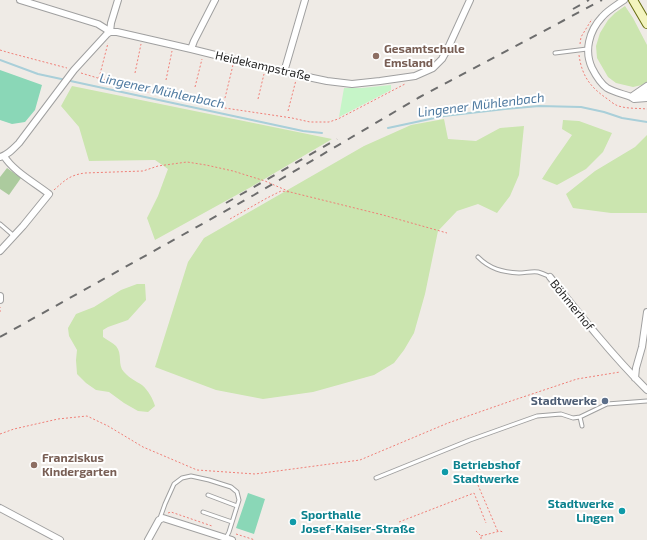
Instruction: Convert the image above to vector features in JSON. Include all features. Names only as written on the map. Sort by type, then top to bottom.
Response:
[{"type":"main road","points":[[633,0],[647,24]]},
{"type":"street","name":"Heidekampstraße","points":[[20,0],[98,24],[106,29],[108,34],[117,32],[191,48],[284,72],[327,81],[352,84],[421,74],[434,68],[442,59],[448,48],[470,0]]},
{"type":"street","points":[[0,251],[49,194],[17,170],[2,156],[13,150],[62,88],[73,71],[108,34],[118,0]]},
{"type":"street","points":[[191,48],[215,0]]},
{"type":"street","points":[[284,72],[305,0]]},
{"type":"street","points":[[624,0],[602,17],[595,27],[590,37],[587,49],[589,61],[595,75],[608,88],[631,96],[634,99],[647,98]]},
{"type":"street","points":[[631,96],[647,86]]},
{"type":"street","points":[[631,96],[647,92]]},
{"type":"street","name":"Böhmerhof","points":[[550,277],[628,371],[647,390]]},
{"type":"street","points":[[635,378],[636,368],[642,347],[647,312]]},
{"type":"street","points":[[0,508],[52,538],[60,540]]},
{"type":"street","points":[[148,540],[160,518],[229,539]]},
{"type":"lane","points":[[555,53],[587,49]]},
{"type":"lane","points":[[0,224],[14,236]]},
{"type":"lane","name":"Böhmerhof","points":[[478,257],[486,265],[502,271],[520,273],[540,272],[550,277]]},
{"type":"lane","points":[[376,478],[470,440],[537,416],[561,414],[573,418],[580,417],[613,402],[647,401]]},
{"type":"lane","points":[[580,417],[582,426]]},
{"type":"lane","points":[[160,518],[174,484],[182,478],[191,476],[231,487],[237,492],[239,500],[229,532],[229,539]]},
{"type":"lane","points":[[208,495],[237,506]]},
{"type":"lane","points":[[203,512],[232,522]]},
{"type":"path","points":[[593,17],[581,37],[578,50],[582,70],[590,84],[595,90],[617,105],[626,108],[647,109]]},
{"type":"path","points":[[99,79],[109,40],[108,34]]},
{"type":"path","points":[[135,73],[143,38]]},
{"type":"path","points":[[166,80],[173,44]]},
{"type":"path","points":[[0,50],[138,90],[218,107],[310,122],[329,122],[338,119],[408,83]]},
{"type":"path","points":[[195,87],[204,52]]},
{"type":"path","points":[[224,102],[235,60]]},
{"type":"path","points":[[258,99],[266,67]]},
{"type":"path","points":[[288,111],[298,74]]},
{"type":"path","points":[[49,194],[76,174],[143,171],[158,166],[187,162],[233,171],[265,181],[290,192]]},
{"type":"path","points":[[230,220],[281,191],[383,215],[447,233]]},
{"type":"path","points":[[0,434],[14,429],[58,419],[87,416],[108,426],[143,447],[197,470],[255,474],[360,460],[448,423],[569,381],[628,371]]},
{"type":"path","points":[[478,485],[498,532]]},
{"type":"path","points":[[399,522],[474,493],[486,523]]},
{"type":"path","points":[[476,531],[481,536],[481,540]]},
{"type":"path","points":[[481,536],[503,532]]},
{"type":"green space","points":[[625,6],[647,45],[647,82],[633,87],[616,83],[608,77],[597,58],[596,46],[600,33],[608,20]]},
{"type":"green space","points":[[0,70],[42,85],[35,110],[25,122],[12,124],[0,120]]},
{"type":"green space","points":[[391,85],[391,90],[339,117],[344,88]]},
{"type":"green space","points":[[72,86],[332,139],[251,187],[155,240],[147,218],[158,196],[168,169],[155,160],[89,161],[79,127],[61,106]]},
{"type":"green space","points":[[444,119],[448,139],[476,141],[500,128],[524,126],[519,175],[510,196],[497,213],[478,204],[457,211],[438,231],[425,294],[414,333],[394,363],[374,375],[313,392],[263,399],[216,390],[155,367],[188,262],[204,238],[364,146],[411,125]]},
{"type":"green space","points":[[563,120],[579,121],[612,133],[603,152],[586,169],[557,185],[542,179],[572,135],[562,129]]},
{"type":"green space","points":[[647,135],[647,213],[611,213],[573,208],[566,194],[595,171],[635,147]]},
{"type":"green space","points":[[7,168],[21,178],[9,195],[0,189],[0,177]]},
{"type":"green space","points":[[137,284],[145,284],[146,300],[128,320],[103,330],[103,337],[115,345],[118,349],[121,366],[124,372],[130,378],[142,385],[153,400],[155,406],[148,412],[138,411],[109,392],[96,390],[77,374],[77,350],[69,336],[68,328],[76,314],[94,307],[121,290]]},
{"type":"green space","points":[[248,493],[265,499],[254,534],[236,528]]},
{"type":"waterway","name":"Lingener Mühlenbach","points":[[0,60],[38,74],[303,131],[322,133]]},
{"type":"waterway","name":"Lingener Mühlenbach","points":[[388,128],[444,116],[539,106],[581,107],[622,118],[647,122]]},
{"type":"railway","points":[[573,9],[589,0]]},
{"type":"railway","points":[[0,337],[254,195],[418,98],[602,0]]},
{"type":"railway","points":[[226,203],[337,139]]},
{"type":"place","name":"Gesamtschule Emsland","points":[[376,56]]},
{"type":"place","name":"Stadtwerke","points":[[605,401]]},
{"type":"place","name":"Franziskus Kindergarten","points":[[34,465]]},
{"type":"place","name":"Betriebshof Stadtwerke","points":[[445,472]]},
{"type":"place","name":"Stadtwerke Lingen","points":[[622,511]]},
{"type":"place","name":"Sporthalle Josef-Kaiser-Straße","points":[[293,522]]}]
